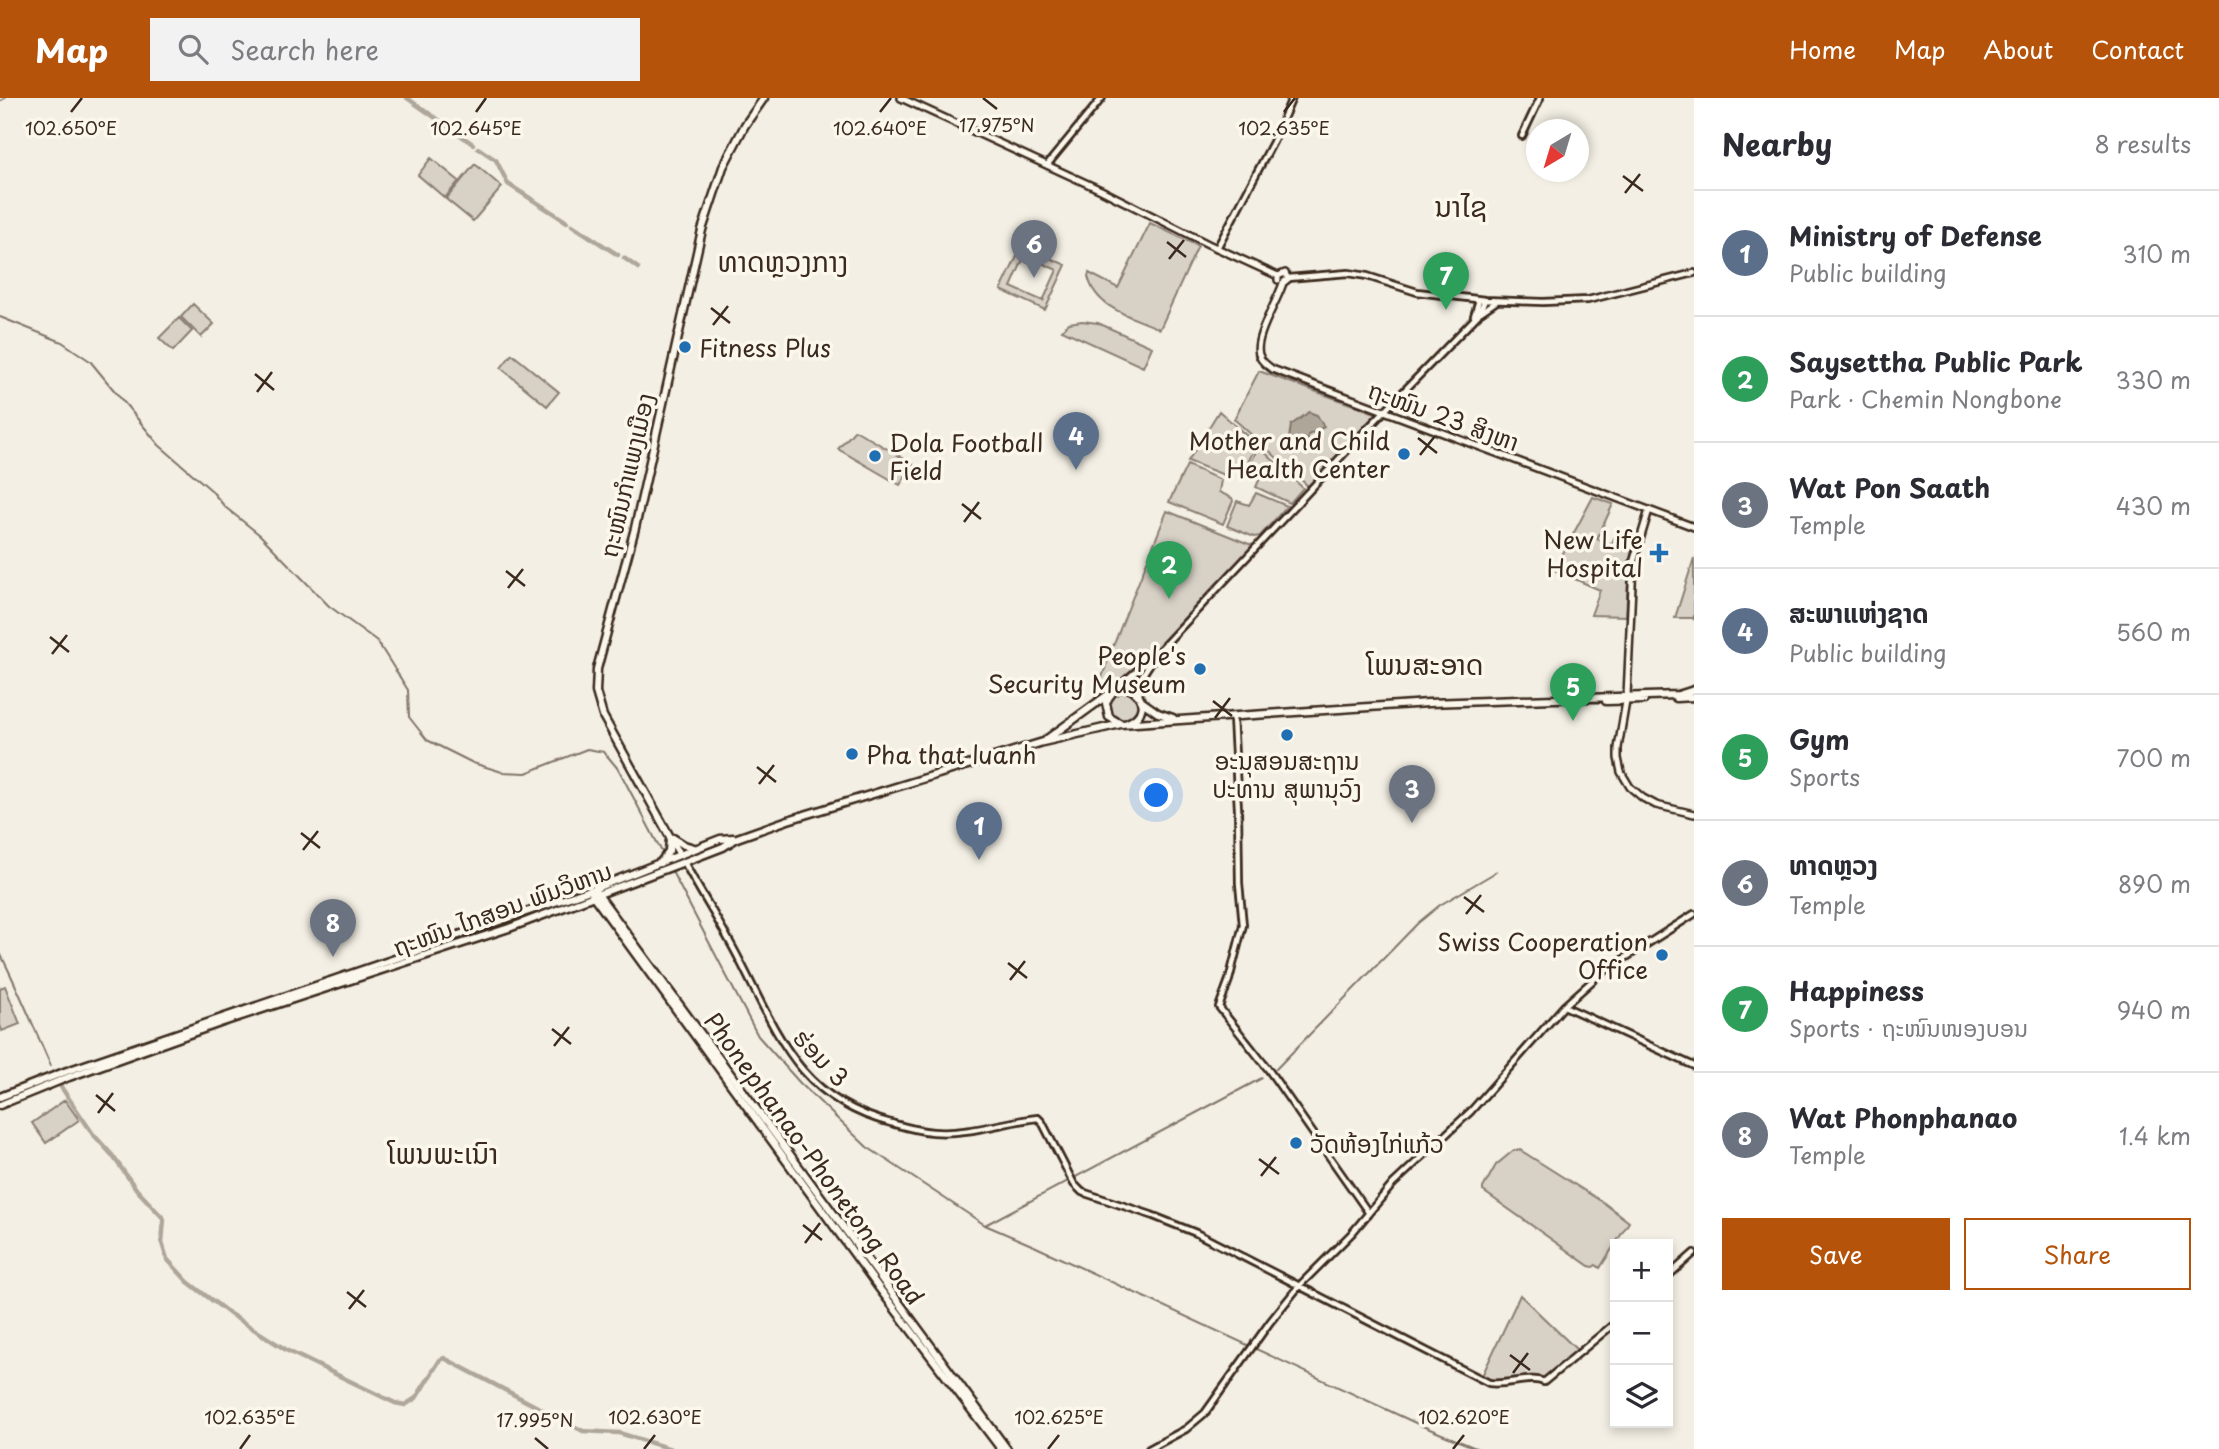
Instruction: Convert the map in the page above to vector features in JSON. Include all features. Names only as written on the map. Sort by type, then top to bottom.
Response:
[{"type":"main road","name":"ຖະໜົນກຳແພງເມືອງ","points":[[677,858],[669,834],[603,716],[597,700],[596,674],[635,528],[702,230],[723,167],[745,125],[764,98]]},
{"type":"main road","points":[[901,98],[1119,198],[1278,276],[1283,283],[1288,278],[1283,273],[1278,276]]},
{"type":"main road","name":"ຖະໜົນ 23 ສິງຫາ","points":[[1283,283],[1259,339],[1259,357],[1272,369],[1694,527]]},
{"type":"main road","points":[[1649,510],[1633,563],[1627,699],[1618,758],[1621,772],[1630,787],[1643,799],[1694,814]]},
{"type":"main road","points":[[1129,688],[1140,698],[1142,708],[1138,716],[1124,723],[1109,716],[1106,710],[1106,702],[1113,692],[1129,688]]},
{"type":"main road","name":"ຖະໜົນ ໄກສອນ ພົມວິຫານ","points":[[677,858],[723,847],[737,838],[853,799],[1042,742],[1124,723],[1428,703],[1627,699],[1678,695],[1694,690]]},
{"type":"main road","name":"ຖະໜົນ ໄກສອນ ພົມວິຫານ","points":[[1042,742],[1113,692]]},
{"type":"main road","name":"ຖະໜົນ ໄກສອນ ພົມວິຫານ","points":[[1140,698],[1158,713],[1190,722],[1429,706],[1694,697]]},
{"type":"main road","points":[[669,834],[684,845],[694,848]]},
{"type":"main road","points":[[659,866],[677,858],[669,834]]},
{"type":"main road","name":"ຖະໜົນ ໄກສອນ ພົມວິຫານ","points":[[0,1105],[69,1077],[220,1023],[460,945],[659,866],[694,848],[720,839],[737,838]]},
{"type":"main road","name":"ຖະໜົນ ໄກສອນ ພົມວິຫານ","points":[[0,1097],[66,1071],[595,892]]},
{"type":"main road","name":"Phonephanao-Phonetong Road","points":[[595,892],[1001,1449]]},
{"type":"main road","name":"Phonephanao-Phonetong Road","points":[[806,1183],[1007,1449]]},
{"type":"street","points":[[1046,166],[1102,98]]},
{"type":"street","points":[[1217,248],[1273,142],[1292,98]]},
{"type":"street","points":[[1522,136],[1540,98]]},
{"type":"street","points":[[1288,278],[1357,274],[1409,290],[1479,300],[1588,300],[1694,273]]},
{"type":"street","points":[[1476,316],[1479,300]]},
{"type":"street","points":[[1476,316],[1485,300]]},
{"type":"street","points":[[1113,692],[1156,654],[1476,316],[1498,301]]},
{"type":"street","points":[[1140,698],[1142,676],[1156,654]]},
{"type":"street","points":[[1233,718],[1243,925],[1219,1007],[1268,1069],[1368,1212]]},
{"type":"street","name":"ຮ່ອມ 3","points":[[677,858],[718,919],[773,1028],[788,1051],[821,1088],[838,1102],[861,1115],[920,1130],[979,1130],[1038,1118],[1074,1184],[1082,1192],[1180,1225],[1299,1286]]},
{"type":"street","points":[[1149,1449],[1196,1422],[1220,1394],[1259,1337],[1299,1286],[1346,1239],[1393,1184],[1471,1111],[1564,1006],[1601,974],[1694,915]]},
{"type":"street","points":[[1564,1006],[1694,1066]]},
{"type":"street","points":[[1673,1272],[1694,1253]]},
{"type":"street","points":[[1299,1286],[1471,1375],[1499,1385],[1536,1379],[1544,1381],[1610,1327]]},
{"type":"shaded area","points":[[431,158],[459,181],[445,198],[418,175]]},
{"type":"shaded area","points":[[475,164],[502,187],[473,221],[446,199]]},
{"type":"shaded area","points":[[1150,223],[1198,246],[1160,329],[1127,316],[1107,304],[1098,297],[1088,276],[1089,273],[1118,288]]},
{"type":"shaded area","points":[[1022,246],[1066,265],[1045,310],[1001,290]],"holes":[[[1025,255],[1057,270],[1043,301],[1011,287]]]},
{"type":"shaded area","points":[[193,304],[214,324],[201,337],[181,317]]},
{"type":"shaded area","points":[[179,318],[192,331],[173,351],[159,338]]},
{"type":"shaded area","points":[[1069,323],[1098,323],[1152,347],[1143,367],[1062,330]]},
{"type":"shaded area","points":[[512,354],[559,392],[547,406],[501,368]]},
{"type":"shaded area","points":[[1259,371],[1378,414],[1309,487],[1234,419]]},
{"type":"shaded area","points":[[1219,411],[1256,444],[1246,468],[1231,464],[1224,475],[1188,461]]},
{"type":"shaded area","points":[[1309,412],[1317,415],[1324,427],[1308,435],[1308,451],[1292,449],[1288,445],[1291,425]]},
{"type":"shaded area","name":"Dola Football Field","points":[[855,430],[913,464],[900,485],[838,449]]},
{"type":"shaded area","points":[[1258,446],[1303,488],[1290,503],[1256,487],[1261,476],[1249,469]]},
{"type":"shaded area","points":[[1187,465],[1221,480],[1219,492],[1232,498],[1223,524],[1169,502]]},
{"type":"shaded area","points":[[1256,493],[1287,506],[1260,536],[1254,537],[1227,526],[1237,501],[1249,505]]},
{"type":"shaded area","points":[[1593,497],[1613,504],[1597,539],[1612,545],[1614,538],[1633,545],[1629,563],[1626,616],[1591,615],[1600,590],[1554,570]]},
{"type":"shaded area","points":[[1167,511],[1254,546],[1160,647],[1094,701],[1110,654]]},
{"type":"shaded area","points":[[1694,558],[1694,620],[1675,618]]},
{"type":"shaded area","points":[[1123,690],[1134,695],[1139,706],[1134,717],[1123,722],[1112,717],[1107,706],[1112,695]]},
{"type":"shaded area","points":[[5,986],[20,1024],[2,1031],[0,988]]},
{"type":"shaded area","points":[[65,1100],[79,1120],[46,1143],[32,1123]]},
{"type":"shaded area","points":[[1514,1150],[1520,1150],[1629,1222],[1618,1239],[1610,1239],[1610,1252],[1600,1268],[1596,1265],[1589,1266],[1483,1191],[1496,1165]]},
{"type":"shaded area","points":[[1520,1295],[1579,1352],[1547,1376],[1505,1383],[1481,1378]]},
{"type":"waterway","points":[[0,101],[5,98]]},
{"type":"waterway","points":[[407,98],[473,144]]},
{"type":"waterway","points":[[478,148],[496,160],[508,184],[567,222]]},
{"type":"waterway","points":[[572,225],[618,255]]},
{"type":"waterway","points":[[624,258],[638,268]]},
{"type":"waterway","points":[[0,317],[62,342],[90,361],[159,445],[211,490],[225,507],[260,535],[329,606],[377,641],[408,690],[409,717],[427,740],[473,763],[502,772],[526,773],[587,749],[604,752],[619,770],[663,854]]},
{"type":"waterway","points":[[667,862],[758,1036],[800,1083],[867,1147],[985,1225],[1420,1425],[1478,1449]]},
{"type":"waterway","points":[[1276,1069],[1418,923],[1440,905],[1496,872]]},
{"type":"waterway","points":[[0,953],[51,1066]]},
{"type":"waterway","points":[[985,1225],[1262,1078]]},
{"type":"waterway","points":[[59,1084],[93,1134],[137,1190],[164,1219],[162,1243],[167,1259],[188,1282],[230,1314],[288,1351],[395,1403],[405,1405],[416,1398],[440,1360],[444,1358],[583,1431],[619,1433],[671,1449]]},
{"type":"place","name":"ທາດຫຼວງ","points":[[1034,278]]},
{"type":"place","name":"Happiness","points":[[1446,310]]},
{"type":"place","name":"Fitness Plus","points":[[685,347]]},
{"type":"place","name":"Mother and Child Health Center","points":[[1404,454]]},
{"type":"place","name":"Dola Football Field","points":[[875,456]]},
{"type":"place","name":"ສະພາແຫ່ງຊາດ","points":[[1076,470]]},
{"type":"place","name":"New Life Hospital","points":[[1659,553]]},
{"type":"place","name":"Saysettha Public Park","points":[[1169,599]]},
{"type":"place","name":"People's Security Museum","points":[[1200,669]]},
{"type":"place","name":"Gym","points":[[1573,721]]},
{"type":"place","name":"ອະນຸສອນສະຖານ ປະທານ ສຸພານຸວົງ","points":[[1287,735]]},
{"type":"place","name":"Pha that luanh","points":[[852,754]]},
{"type":"place","name":"Wat Pon Saath","points":[[1412,823]]},
{"type":"place","name":"Ministry of Defense","points":[[979,860]]},
{"type":"place","name":"Swiss Cooperation Office","points":[[1662,955]]},
{"type":"place","name":"Wat Phonphanao","points":[[333,957]]},
{"type":"place","name":"ວັດຫ້ອງໄກ່ແກ້ວ","points":[[1296,1143]]},
{"type":"district","name":"ນາໄຊ","points":[[1461,205]]},
{"type":"district","name":"ທາດຫຼວງກາງ","points":[[783,260]]},
{"type":"district","name":"ໂພນສະອາດ","points":[[1425,663]]},
{"type":"district","name":"ໂພນພະເນົາ","points":[[443,1152]]}]
